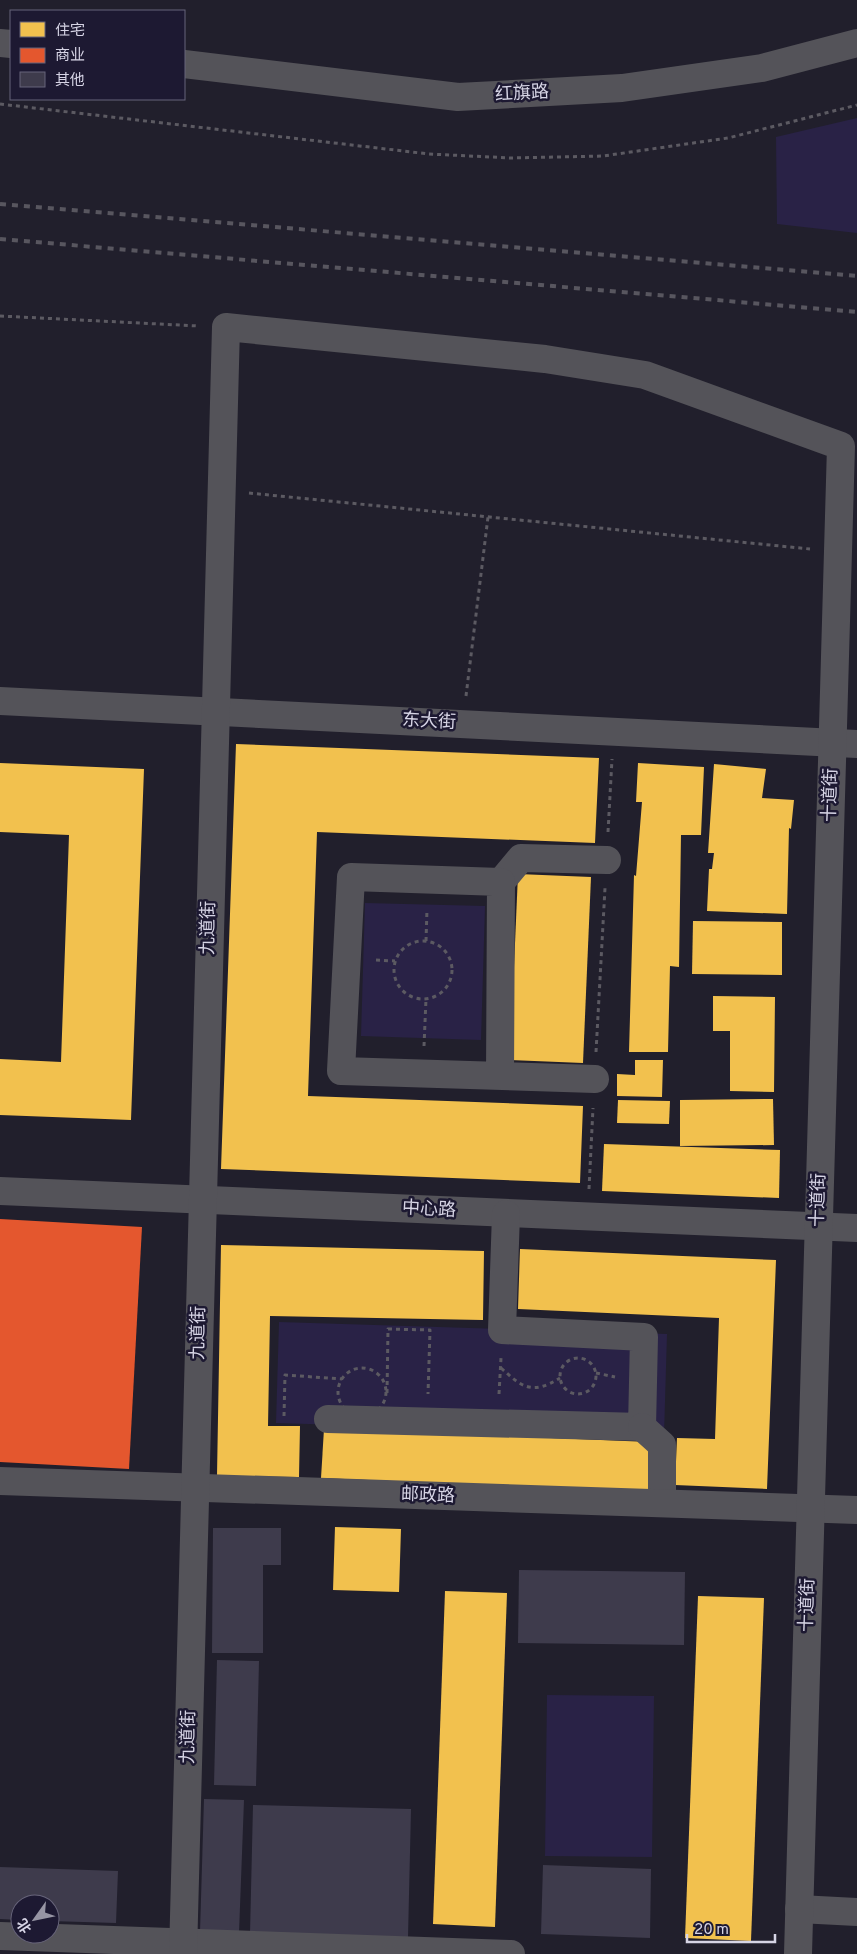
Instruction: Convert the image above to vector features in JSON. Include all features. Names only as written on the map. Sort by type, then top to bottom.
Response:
[{"type":"street","name":"红旗路","points":[[185,64],[458,97],[622,88],[762,68],[857,43]]},
{"type":"street","name":"十道街","points":[[226,327],[545,359],[645,375],[841,446],[838,552],[845,744],[818,1228],[798,1954]]},
{"type":"street","name":"九道街","points":[[183,1949],[226,327]]},
{"type":"street","name":"东大街","points":[[0,701],[845,744]]},
{"type":"street","points":[[500,1076],[502,882],[521,858],[606,860]]},
{"type":"street","points":[[502,882],[351,877],[341,1071],[595,1080]]},
{"type":"street","name":"中心路","points":[[0,1191],[818,1228],[857,1228]]},
{"type":"street","points":[[506,1214],[502,1330],[644,1337],[642,1427]]},
{"type":"street","points":[[328,1419],[642,1427],[662,1445],[662,1503]]},
{"type":"street","name":"邮政路","points":[[0,1481],[857,1510]]},
{"type":"street","points":[[799,1909],[857,1912]]},
{"type":"street","points":[[0,1936],[183,1949],[510,1954]]},
{"type":"path","points":[[0,104],[429,154],[511,158],[603,156],[728,138],[857,105]]},
{"type":"path","points":[[0,316],[226,327]]},
{"type":"path","points":[[221,490],[838,552]]},
{"type":"path","points":[[462,724],[488,517]]},
{"type":"path","points":[[588,1217],[613,732]]},
{"type":"path","points":[[416,941],[436,943],[450,957],[452,966],[449,984],[435,997],[426,999],[416,998],[401,989],[396,981],[394,971],[400,952],[416,941]]},
{"type":"path","points":[[423,1074],[426,999]]},
{"type":"path","points":[[386,1421],[388,1329],[430,1330],[428,1422]]},
{"type":"path","points":[[498,1423],[502,1330]]},
{"type":"path","points":[[579,1357],[591,1362],[596,1373],[594,1385],[580,1394],[568,1391],[561,1383],[560,1377],[560,1371],[567,1361],[579,1357]]},
{"type":"path","points":[[500,1367],[517,1383],[532,1389],[547,1386],[560,1377]]},
{"type":"path","points":[[284,1416],[285,1375],[342,1379]]},
{"type":"shaded area","points":[[857,118],[857,233],[777,224],[776,137]]},
{"type":"shaded area","points":[[365,903],[485,906],[481,1040],[361,1036]]},
{"type":"shaded area","points":[[279,1322],[667,1334],[664,1435],[276,1423]]},
{"type":"shaded area","points":[[547,1695],[654,1696],[652,1857],[545,1856]]},
{"type":"building: 住宅","points":[[236,744],[599,758],[595,843],[317,832],[308,1096],[583,1106],[580,1183],[221,1169]]},
{"type":"building: 住宅","points":[[0,763],[144,769],[131,1120],[0,1115],[0,1059],[61,1062],[69,835],[0,832]]},
{"type":"building: 住宅","points":[[638,763],[704,767],[701,835],[681,835],[679,967],[670,966],[668,1052],[629,1052],[634,875],[636,876],[642,802],[636,802]]},
{"type":"building: 住宅","points":[[714,764],[766,769],[762,798],[794,800],[791,829],[789,828],[787,914],[707,911],[709,869],[712,869],[714,853],[708,853]]},
{"type":"building: 住宅","points":[[518,874],[591,877],[583,1063],[510,1060]]},
{"type":"building: 住宅","points":[[693,921],[782,922],[782,975],[692,974]]},
{"type":"building: 住宅","points":[[713,996],[775,997],[774,1092],[730,1091],[730,1031],[713,1031]]},
{"type":"building: 住宅","points":[[635,1060],[663,1060],[662,1097],[617,1096],[617,1074],[635,1075]]},
{"type":"building: 住宅","points":[[773,1099],[774,1145],[680,1146],[680,1100]]},
{"type":"building: 住宅","points":[[618,1100],[670,1101],[669,1124],[617,1123]]},
{"type":"building: 住宅","points":[[604,1144],[780,1150],[779,1198],[602,1191]]},
{"type":"building: 住宅","points":[[221,1245],[484,1251],[483,1320],[270,1316],[268,1426],[300,1426],[299,1477],[217,1476]]},
{"type":"building: 住宅","points":[[520,1249],[776,1260],[767,1489],[675,1485],[677,1438],[715,1439],[719,1318],[518,1309]]},
{"type":"building: 住宅","points":[[324,1429],[650,1442],[648,1492],[321,1478]]},
{"type":"building: 住宅","points":[[335,1527],[401,1529],[399,1592],[333,1590]]},
{"type":"building: 住宅","points":[[445,1591],[507,1593],[495,1927],[433,1924]]},
{"type":"building: 住宅","points":[[698,1596],[764,1598],[751,1941],[685,1938]]},
{"type":"building: 商业","points":[[0,1219],[142,1227],[129,1469],[0,1462]]},
{"type":"building: 其他","points":[[213,1528],[281,1528],[281,1565],[263,1565],[263,1653],[212,1653]]},
{"type":"building: 其他","points":[[519,1570],[685,1572],[684,1645],[518,1643]]},
{"type":"building: 其他","points":[[217,1660],[259,1661],[256,1786],[214,1785]]},
{"type":"building: 其他","points":[[204,1799],[244,1800],[239,1933],[200,1932]]},
{"type":"building: 其他","points":[[253,1805],[411,1809],[408,1937],[250,1934]]},
{"type":"building: 其他","points":[[543,1865],[651,1869],[650,1938],[541,1934]]},
{"type":"building: 其他","points":[[0,1867],[118,1871],[116,1923],[60,1921],[60,1894],[10,1894],[10,1920],[0,1919]]},
{"type":"railway","points":[[0,204],[857,276]]},
{"type":"railway","points":[[0,239],[857,312]]}]
